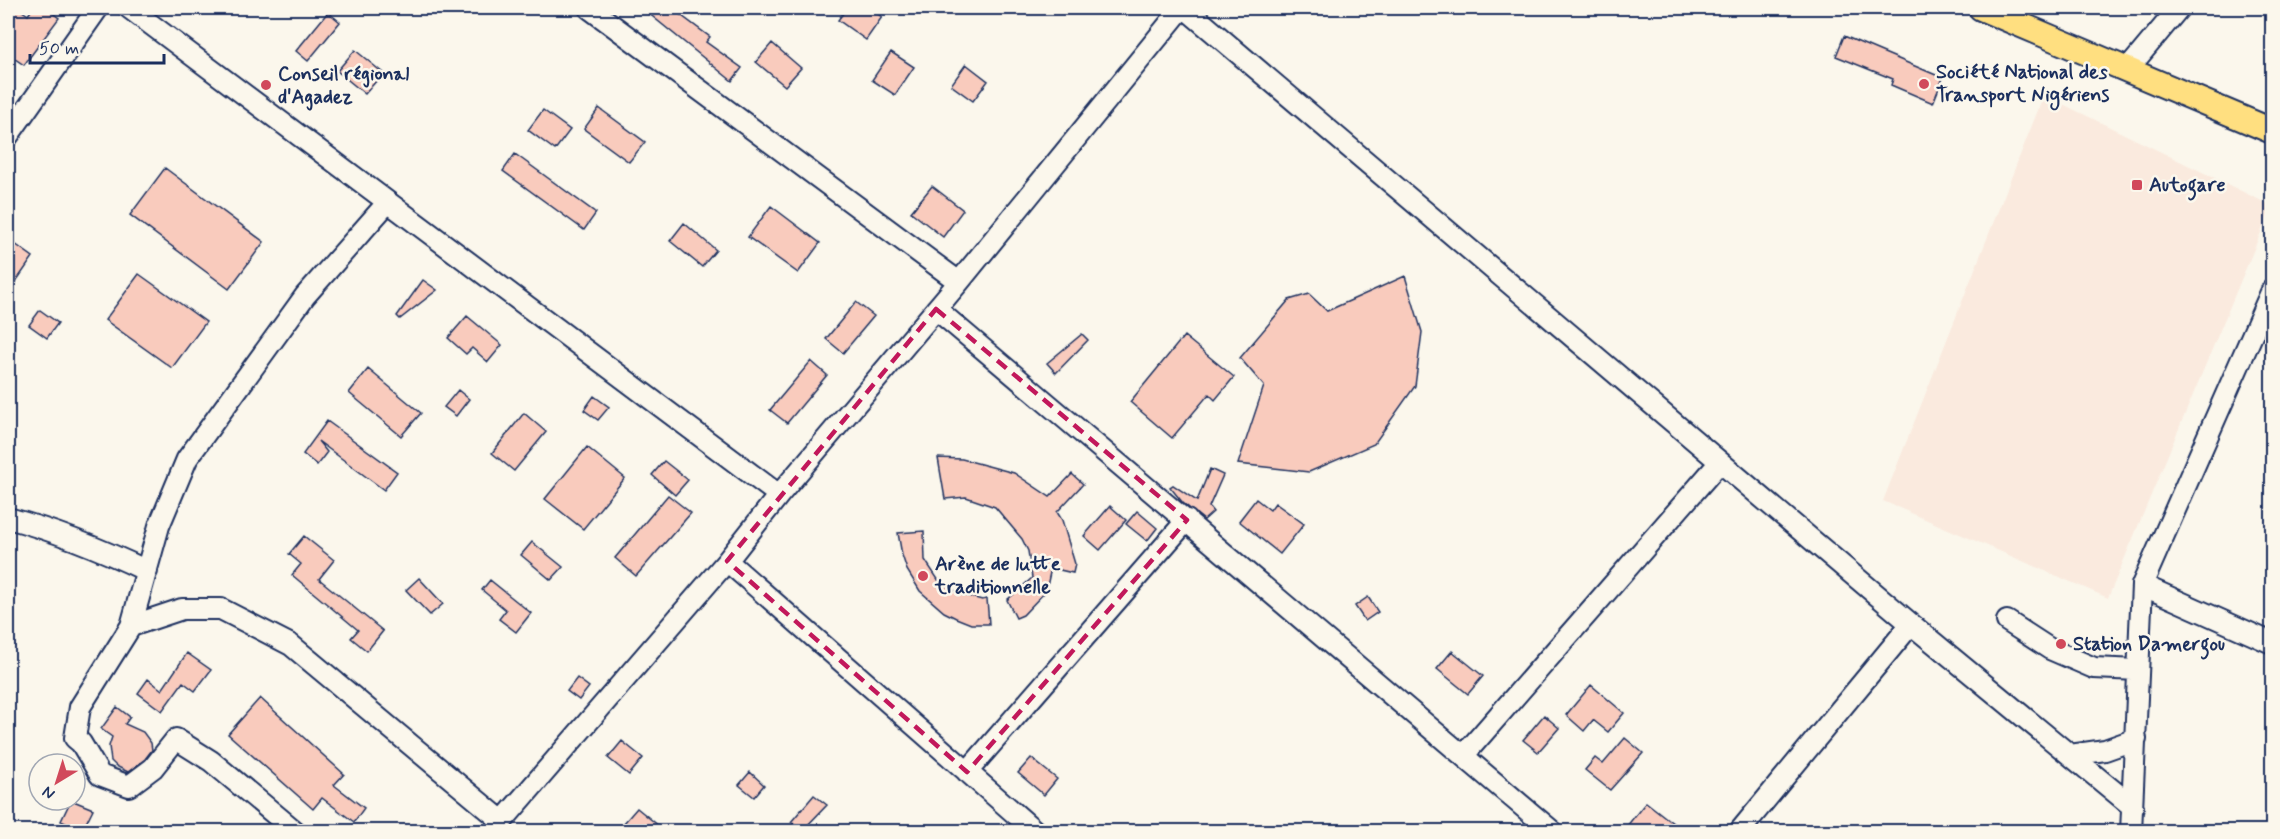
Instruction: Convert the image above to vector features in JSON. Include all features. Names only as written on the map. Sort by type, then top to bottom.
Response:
[{"type":"main road","points":[[1982,8],[2272,130]]},
{"type":"street","points":[[8,136],[98,8]]},
{"type":"street","points":[[129,8],[778,495]]},
{"type":"street","points":[[589,8],[958,282]]},
{"type":"street","points":[[131,626],[182,609],[221,609],[291,645],[497,826],[727,561],[778,495],[936,309],[1183,8],[1911,624],[2133,807]]},
{"type":"street","points":[[2128,69],[2179,8]]},
{"type":"street","points":[[296,831],[260,804],[212,761],[176,739],[153,768],[129,786],[100,775],[81,743],[75,738],[80,707],[131,626],[159,526],[187,459],[305,296],[388,202]]},
{"type":"street","points":[[2131,831],[2142,585],[2272,290]]},
{"type":"street","points":[[936,309],[1553,831]]},
{"type":"street","points":[[1464,755],[1720,462]]},
{"type":"street","points":[[8,518],[98,548],[147,571]]},
{"type":"street","points":[[967,772],[1187,520]]},
{"type":"street","points":[[727,561],[1036,831]]},
{"type":"street","points":[[2142,585],[2272,644]]},
{"type":"street","points":[[2007,621],[2050,649],[2094,668],[2138,670]]},
{"type":"street","points":[[1739,831],[1911,624]]},
{"type":"street","points":[[2070,755],[2105,750],[2136,739]]},
{"type":"highlighted area","points":[[936,309],[1187,520],[967,772],[727,561]]},
{"type":"shaded area","points":[[2044,95],[2272,206],[2108,598],[1883,501]]},
{"type":"building","points":[[8,8],[18,8],[28,15],[33,8],[46,8],[59,18],[24,65],[8,54]]},
{"type":"building","points":[[642,8],[671,8],[710,37],[706,42],[742,68],[732,81]]},
{"type":"building","points":[[847,8],[869,8],[882,17],[866,40],[838,20]]},
{"type":"building","points":[[328,12],[340,22],[308,61],[296,51]]},
{"type":"building","points":[[1844,36],[1943,78],[1933,103],[1891,85],[1893,79],[1836,56]]},
{"type":"building","points":[[772,43],[801,68],[785,86],[756,62]]},
{"type":"building","points":[[355,50],[383,73],[365,94],[337,71]]},
{"type":"building","points":[[891,52],[914,67],[895,95],[872,80]]},
{"type":"building","points":[[966,64],[988,81],[973,101],[951,85]]},
{"type":"building","points":[[599,108],[645,142],[629,162],[584,129]]},
{"type":"building","points":[[543,110],[570,130],[555,150],[528,130]]},
{"type":"building","points":[[515,154],[596,213],[584,230],[503,171]]},
{"type":"building","points":[[165,168],[264,242],[229,289],[130,215]]},
{"type":"building","points":[[932,186],[963,210],[943,237],[911,212]]},
{"type":"building","points":[[771,206],[820,243],[798,273],[748,237]]},
{"type":"building","points":[[684,223],[716,250],[702,267],[670,241]]},
{"type":"building","points":[[8,239],[33,257],[8,293]]},
{"type":"building","points":[[139,274],[206,322],[172,368],[105,320]]},
{"type":"building","points":[[1405,276],[1422,332],[1415,386],[1374,444],[1309,472],[1238,464],[1264,386],[1240,358],[1289,300],[1309,294],[1327,311]]},
{"type":"building","points":[[423,280],[437,290],[400,319],[397,316]]},
{"type":"building","points":[[856,302],[874,316],[843,353],[826,339]]},
{"type":"building","points":[[40,310],[58,323],[47,338],[29,325]]},
{"type":"building","points":[[467,316],[502,345],[488,362],[472,348],[466,354],[448,338]]},
{"type":"building","points":[[1082,334],[1088,340],[1056,373],[1047,363]]},
{"type":"building","points":[[1184,336],[1234,377],[1215,400],[1209,394],[1172,438],[1130,402]]},
{"type":"building","points":[[811,361],[827,375],[787,423],[770,410]]},
{"type":"building","points":[[368,369],[421,413],[401,436],[349,393]]},
{"type":"building","points":[[458,390],[469,399],[456,416],[444,407]]},
{"type":"building","points":[[594,396],[609,407],[598,420],[584,410]]},
{"type":"building","points":[[524,413],[546,432],[514,471],[492,453]]},
{"type":"building","points":[[327,421],[397,472],[384,490],[318,441],[327,452],[317,465],[303,454]]},
{"type":"building","points":[[587,447],[625,478],[583,529],[545,499]]},
{"type":"building","points":[[938,458],[962,459],[1014,473],[1050,497],[1072,474],[1083,484],[1057,512],[1062,520],[1075,564],[1073,573],[1051,568],[1046,591],[1023,615],[1016,618],[1007,600],[1032,578],[1028,551],[1022,539],[995,507],[966,497],[945,499]]},
{"type":"building","points":[[664,461],[688,480],[675,495],[652,475]]},
{"type":"building","points":[[1210,469],[1223,475],[1209,507],[1213,512],[1204,520],[1183,503],[1170,487],[1173,485],[1197,501]]},
{"type":"building","points":[[668,495],[691,513],[636,576],[615,558]]},
{"type":"building","points":[[1256,499],[1270,510],[1275,503],[1304,524],[1280,554],[1239,521]]},
{"type":"building","points":[[1110,506],[1126,520],[1100,550],[1084,536]]},
{"type":"building","points":[[1137,511],[1157,528],[1147,541],[1126,524]]},
{"type":"building","name":"Arène de lutte traditionnelle","points":[[924,531],[925,560],[939,581],[960,594],[982,600],[987,599],[989,624],[971,624],[956,618],[944,612],[920,591],[907,570],[898,533]]},
{"type":"building","points":[[304,536],[334,560],[319,579],[383,631],[367,651],[351,638],[358,630],[292,575],[301,564],[289,554]]},
{"type":"building","points":[[532,542],[563,567],[551,580],[521,555]]},
{"type":"building","points":[[419,578],[443,604],[430,615],[406,590]]},
{"type":"building","points":[[490,580],[531,613],[516,632],[499,619],[506,610],[482,590]]},
{"type":"building","points":[[1368,597],[1378,612],[1365,621],[1355,606]]},
{"type":"building","points":[[1452,651],[1483,676],[1468,694],[1437,669]]},
{"type":"building","points":[[187,653],[211,670],[195,691],[183,682],[162,711],[138,693],[148,679],[162,690]]},
{"type":"building","points":[[577,678],[589,687],[579,700],[567,691]]},
{"type":"building","points":[[1591,685],[1624,713],[1608,732],[1593,720],[1584,731],[1566,715]]},
{"type":"building","points":[[260,698],[344,774],[334,785],[364,808],[354,822],[322,798],[313,809],[228,734]]},
{"type":"building","points":[[117,707],[130,717],[125,724],[143,732],[151,743],[152,750],[145,759],[128,772],[111,761],[109,746],[112,737],[101,729]]},
{"type":"building","points":[[1544,715],[1559,728],[1538,752],[1523,740]]},
{"type":"building","points":[[1625,738],[1643,753],[1610,790],[1585,770],[1595,758],[1603,764]]},
{"type":"building","points":[[622,741],[643,758],[629,775],[608,758]]},
{"type":"building","points":[[1031,758],[1057,779],[1044,795],[1018,773]]},
{"type":"building","points":[[750,772],[764,785],[754,797],[739,785]]},
{"type":"building","points":[[814,795],[827,805],[802,831],[791,822]]},
{"type":"building","points":[[1646,802],[1683,831],[1623,831]]},
{"type":"building","points":[[87,807],[93,809],[82,831],[61,821],[65,812],[87,812]]},
{"type":"building","points":[[637,808],[665,831],[617,831]]},
{"type":"place","name":"Société National des Transport Nigériens","points":[[1924,84]]},
{"type":"place","name":"Conseil régional d'Agadez","points":[[266,85]]},
{"type":"place","name":"Autogare","points":[[2137,185]]},
{"type":"place","name":"Arène de lutte traditionnelle","points":[[923,576]]},
{"type":"place","name":"Station Damergou","points":[[2061,644]]}]
